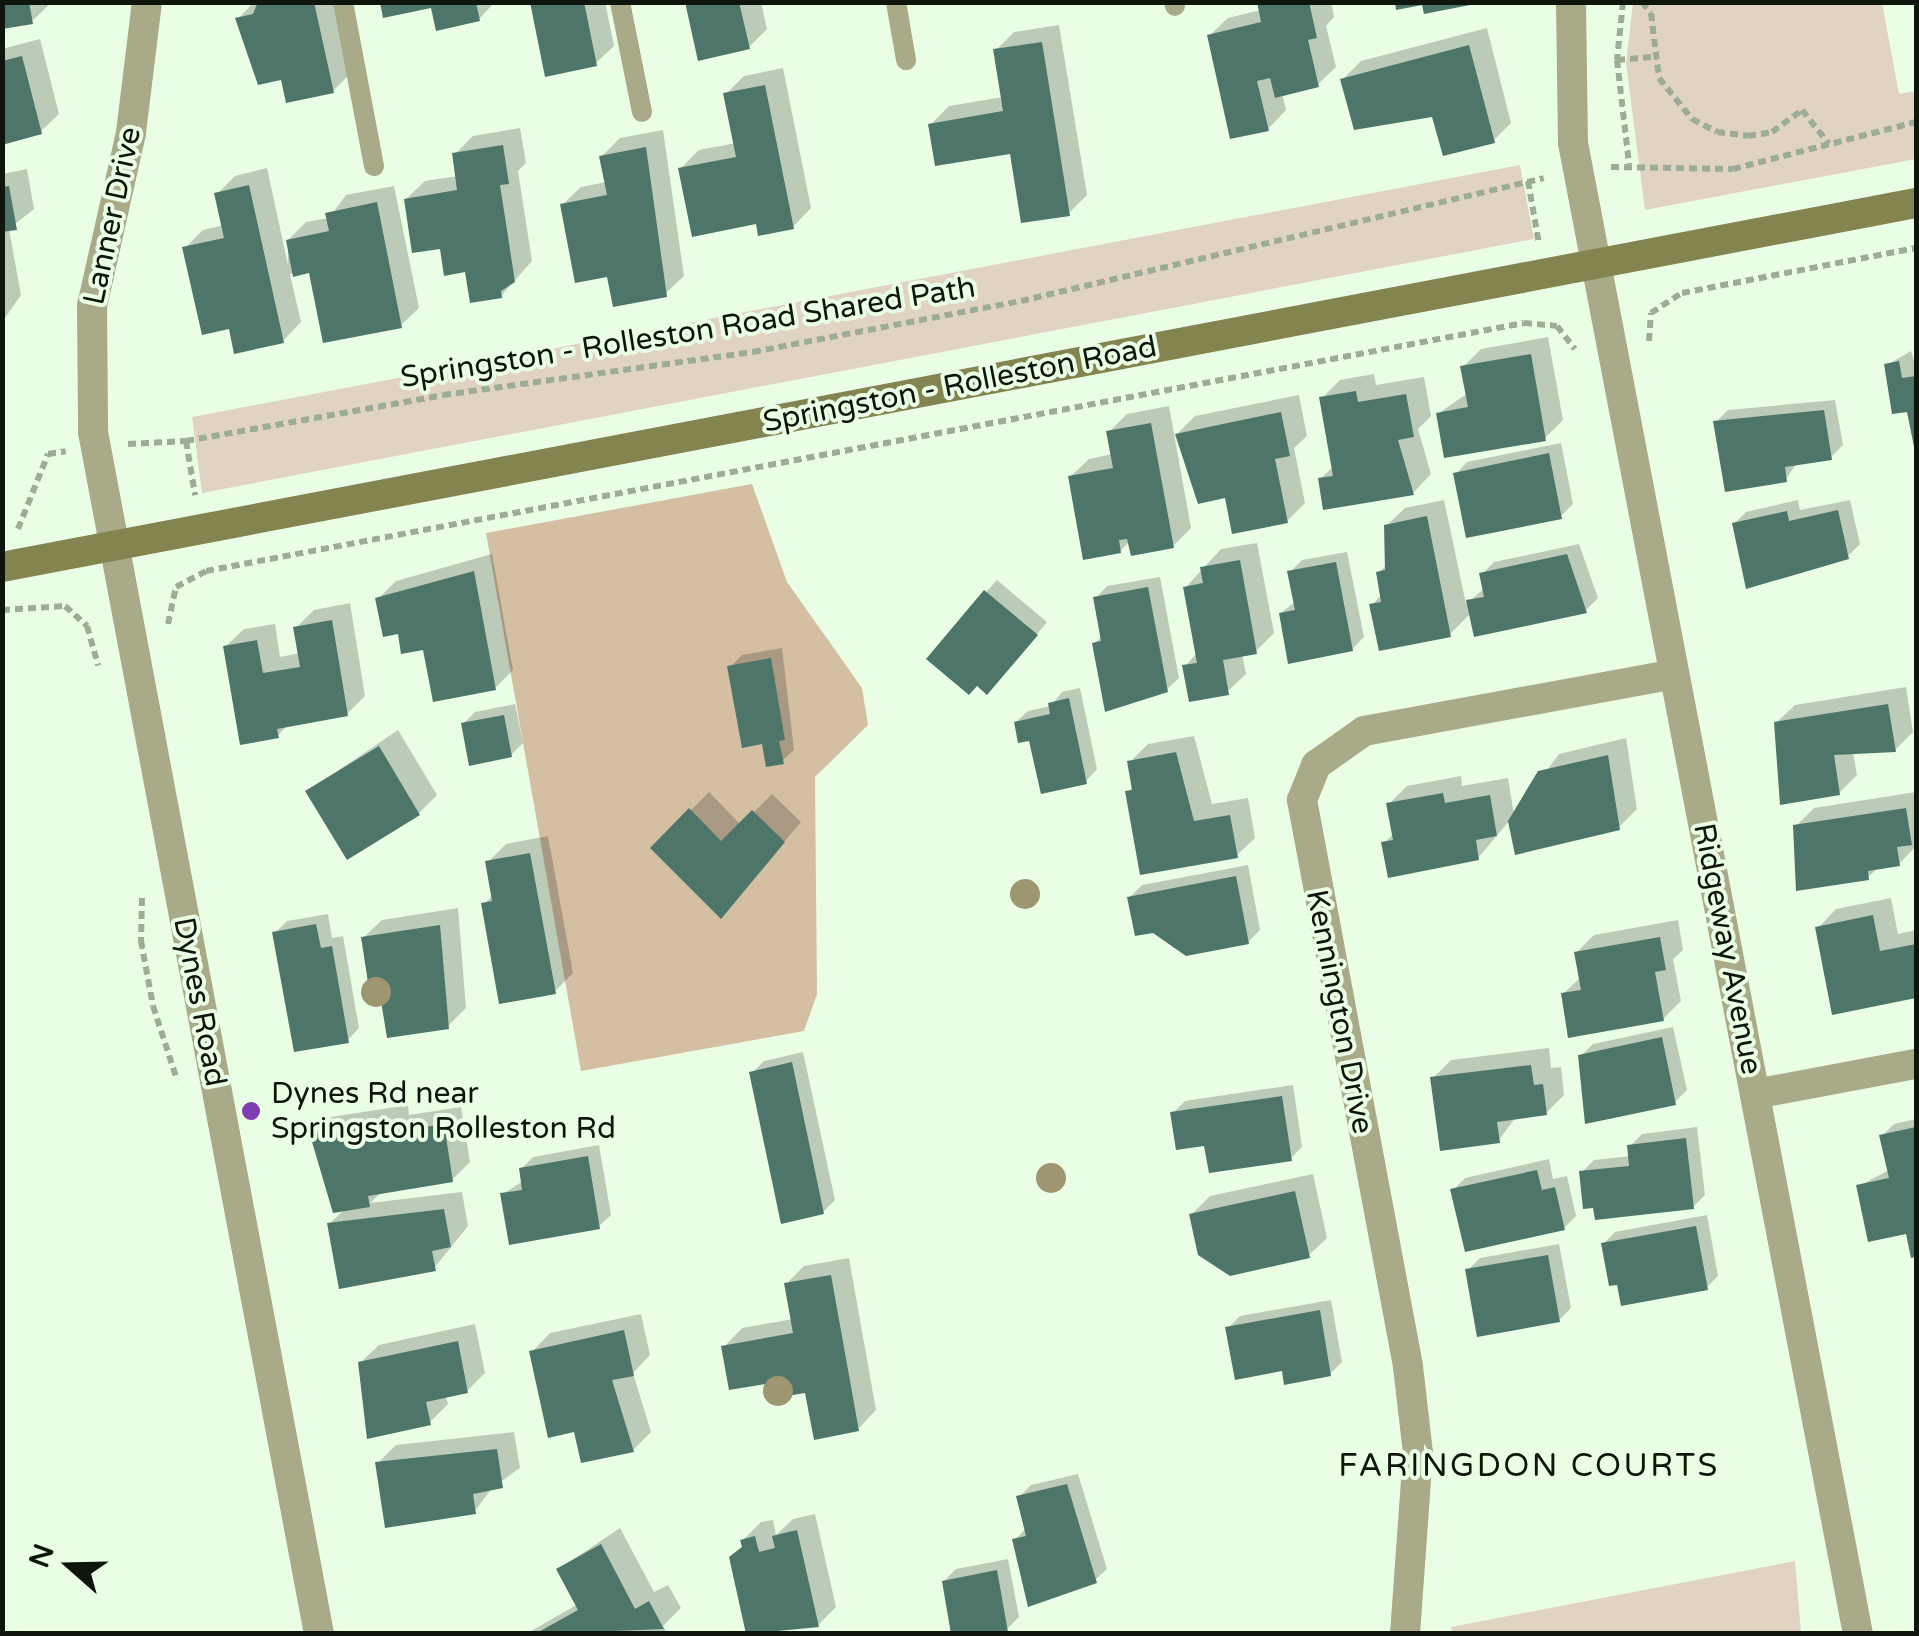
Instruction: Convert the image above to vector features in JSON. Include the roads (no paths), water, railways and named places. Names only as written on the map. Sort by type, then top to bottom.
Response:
[{"type":"main road","name":"Springston - Rolleston Road","points":[[2,568],[1916,203]]},
{"type":"street","name":"Lanner Drive","points":[[112,548],[91,412],[92,306],[134,118],[147,2]]},
{"type":"street","name":"Ridgeway Avenue","points":[[1570,2],[1573,144],[1858,1634]]},
{"type":"street","name":"Dynes Road","points":[[112,548],[320,1634]]},
{"type":"street","name":"Kennington Drive","points":[[1405,1634],[1418,1454],[1408,1366],[1302,800],[1316,765],[1364,731],[1674,674]]},
{"type":"street","points":[[1755,1094],[1916,1064]]},
{"type":"lane","points":[[343,2],[374,166]]},
{"type":"lane","points":[[620,2],[642,112]]},
{"type":"lane","points":[[896,2],[906,60]]},
{"type":"place","name":"Dynes Rd near Springston Rolleston Rd","points":[[251,1111]]},
{"type":"district","name":"FARINGDON COURTS","points":[[1529,1466]]}]
